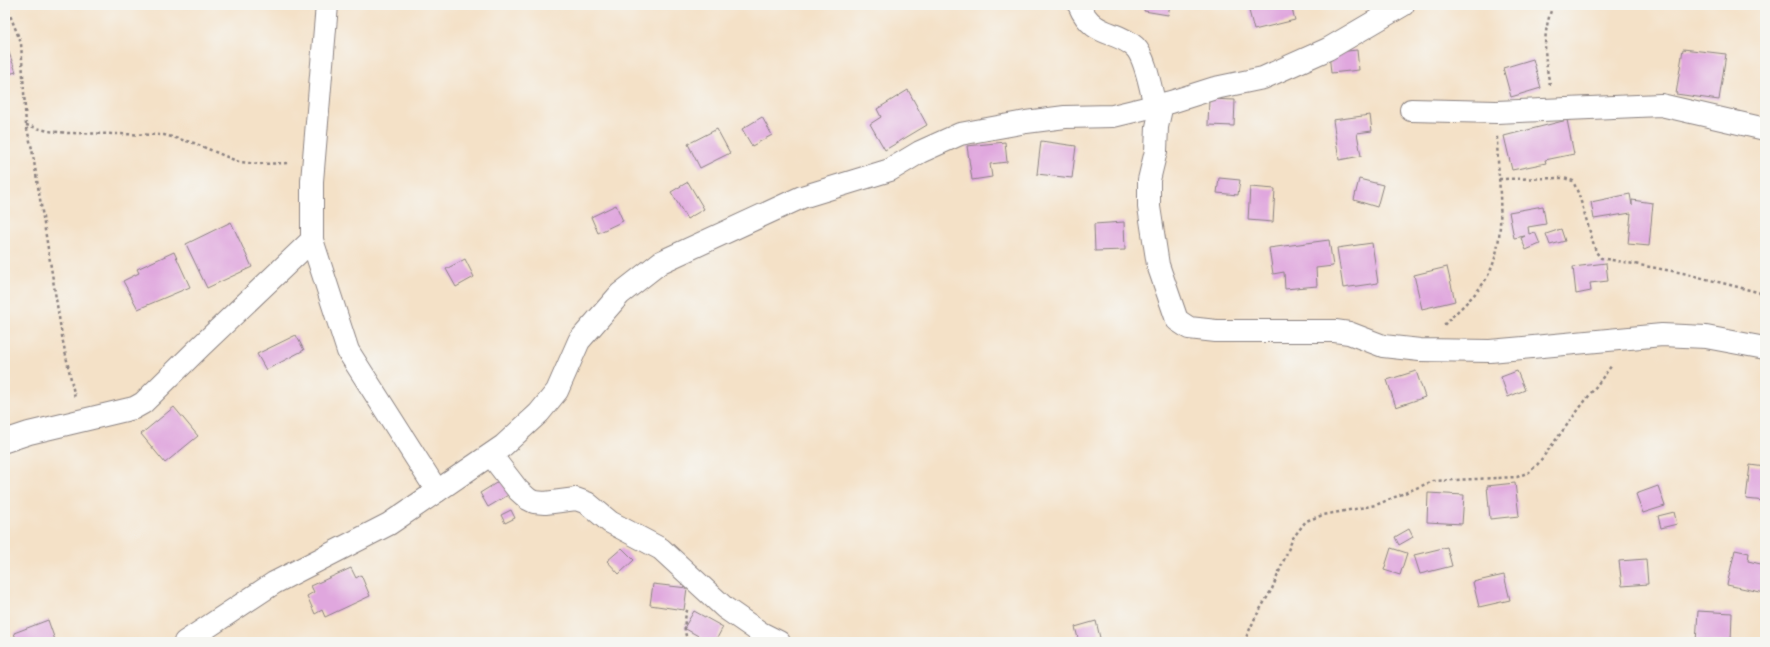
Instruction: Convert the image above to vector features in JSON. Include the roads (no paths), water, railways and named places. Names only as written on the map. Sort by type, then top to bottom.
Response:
[{"type":"street","points":[[327,5],[313,162],[312,240],[348,351],[437,491]]},
{"type":"street","points":[[1079,5],[1092,24],[1104,33],[1122,40],[1135,48],[1145,67],[1159,105],[1156,127],[1156,151],[1149,180],[1149,207],[1158,264],[1177,320],[1189,328],[1216,331],[1335,331],[1350,333],[1383,346],[1420,350],[1490,351],[1632,339],[1662,335],[1706,337],[1765,348]]},
{"type":"street","points":[[185,642],[274,583],[389,524],[503,446],[539,413],[557,391],[579,341],[620,294],[661,262],[802,197],[890,170],[920,152],[960,134],[1026,122],[1065,118],[1113,116],[1159,105],[1215,88],[1263,78],[1328,49],[1403,5]]},
{"type":"street","points":[[1411,110],[1496,112],[1661,105],[1765,129]]},
{"type":"street","points":[[5,441],[30,432],[134,408],[143,403],[200,346],[312,240]]},
{"type":"street","points":[[491,455],[518,490],[528,499],[534,502],[545,503],[576,499],[587,503],[610,522],[660,549],[725,608],[761,633],[780,642]]}]
